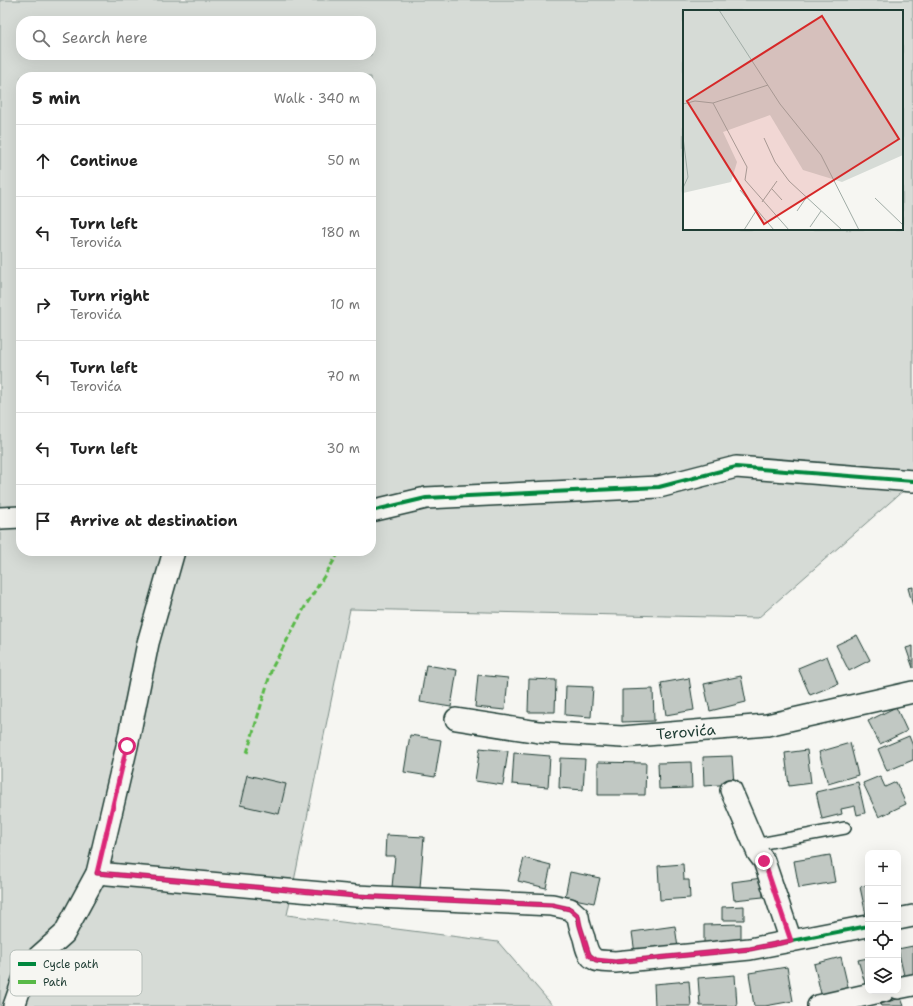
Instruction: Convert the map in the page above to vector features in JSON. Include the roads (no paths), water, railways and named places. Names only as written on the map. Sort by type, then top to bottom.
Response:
[{"type":"street","points":[[376,510],[426,498],[659,487],[736,468],[913,481]]},
{"type":"street","points":[[0,518],[16,517]]},
{"type":"street","points":[[46,950],[64,934],[97,873],[127,746],[148,643],[173,556]]},
{"type":"street","name":"Terovića","points":[[456,719],[539,732],[622,737],[767,726],[913,692]]},
{"type":"street","points":[[731,790],[758,853],[764,861],[791,941]]},
{"type":"street","points":[[97,873],[356,896],[552,905],[570,909],[578,916],[589,955],[596,960],[615,962],[750,949],[865,927]]},
{"type":"street","points":[[901,918],[913,916]]},
{"type":"street","points":[[901,987],[913,984]]},
{"type":"street","points":[[820,1006],[871,994]]},
{"type":"street","points":[[14,1006],[18,996]]},
{"type":"lane","points":[[754,844],[845,828]]}]
